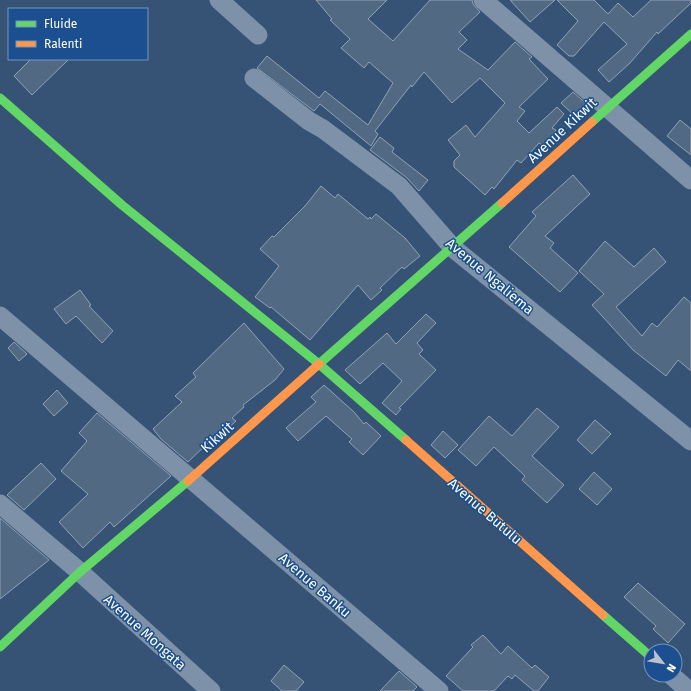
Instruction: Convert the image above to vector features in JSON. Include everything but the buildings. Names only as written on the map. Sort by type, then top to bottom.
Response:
[{"type":"main road","name":"Avenue Kikwit","points":[[453,248],[608,106],[691,34]]},
{"type":"main road","name":"Avenue Butulu","points":[[0,98],[122,205],[319,364],[643,650]]},
{"type":"main road","name":"Kikwit","points":[[0,647],[80,572],[191,478],[319,364],[453,248]]},
{"type":"street","points":[[219,0],[258,35]]},
{"type":"street","points":[[483,0],[608,106],[691,180]]},
{"type":"street","name":"Avenue Ngaliema","points":[[254,78],[308,121],[323,129],[399,186],[453,248],[691,441]]},
{"type":"street","name":"Avenue Banku","points":[[0,316],[439,691]]},
{"type":"street","name":"Avenue Mongata","points":[[0,504],[80,572],[211,691]]},
{"type":"street","points":[[680,683],[689,691]]},
{"type":"traffic: fast","points":[[592,122],[691,34]]},
{"type":"traffic: fast","points":[[0,98],[122,205],[319,364],[406,440]]},
{"type":"traffic: fast","points":[[319,364],[502,203]]},
{"type":"traffic: fast","points":[[0,647],[80,572],[188,481]]},
{"type":"traffic: fast","points":[[603,615],[643,650]]},
{"type":"traffic: slow","points":[[502,203],[592,122]]},
{"type":"traffic: slow","points":[[188,481],[319,364]]},
{"type":"traffic: slow","points":[[406,440],[603,615]]}]
